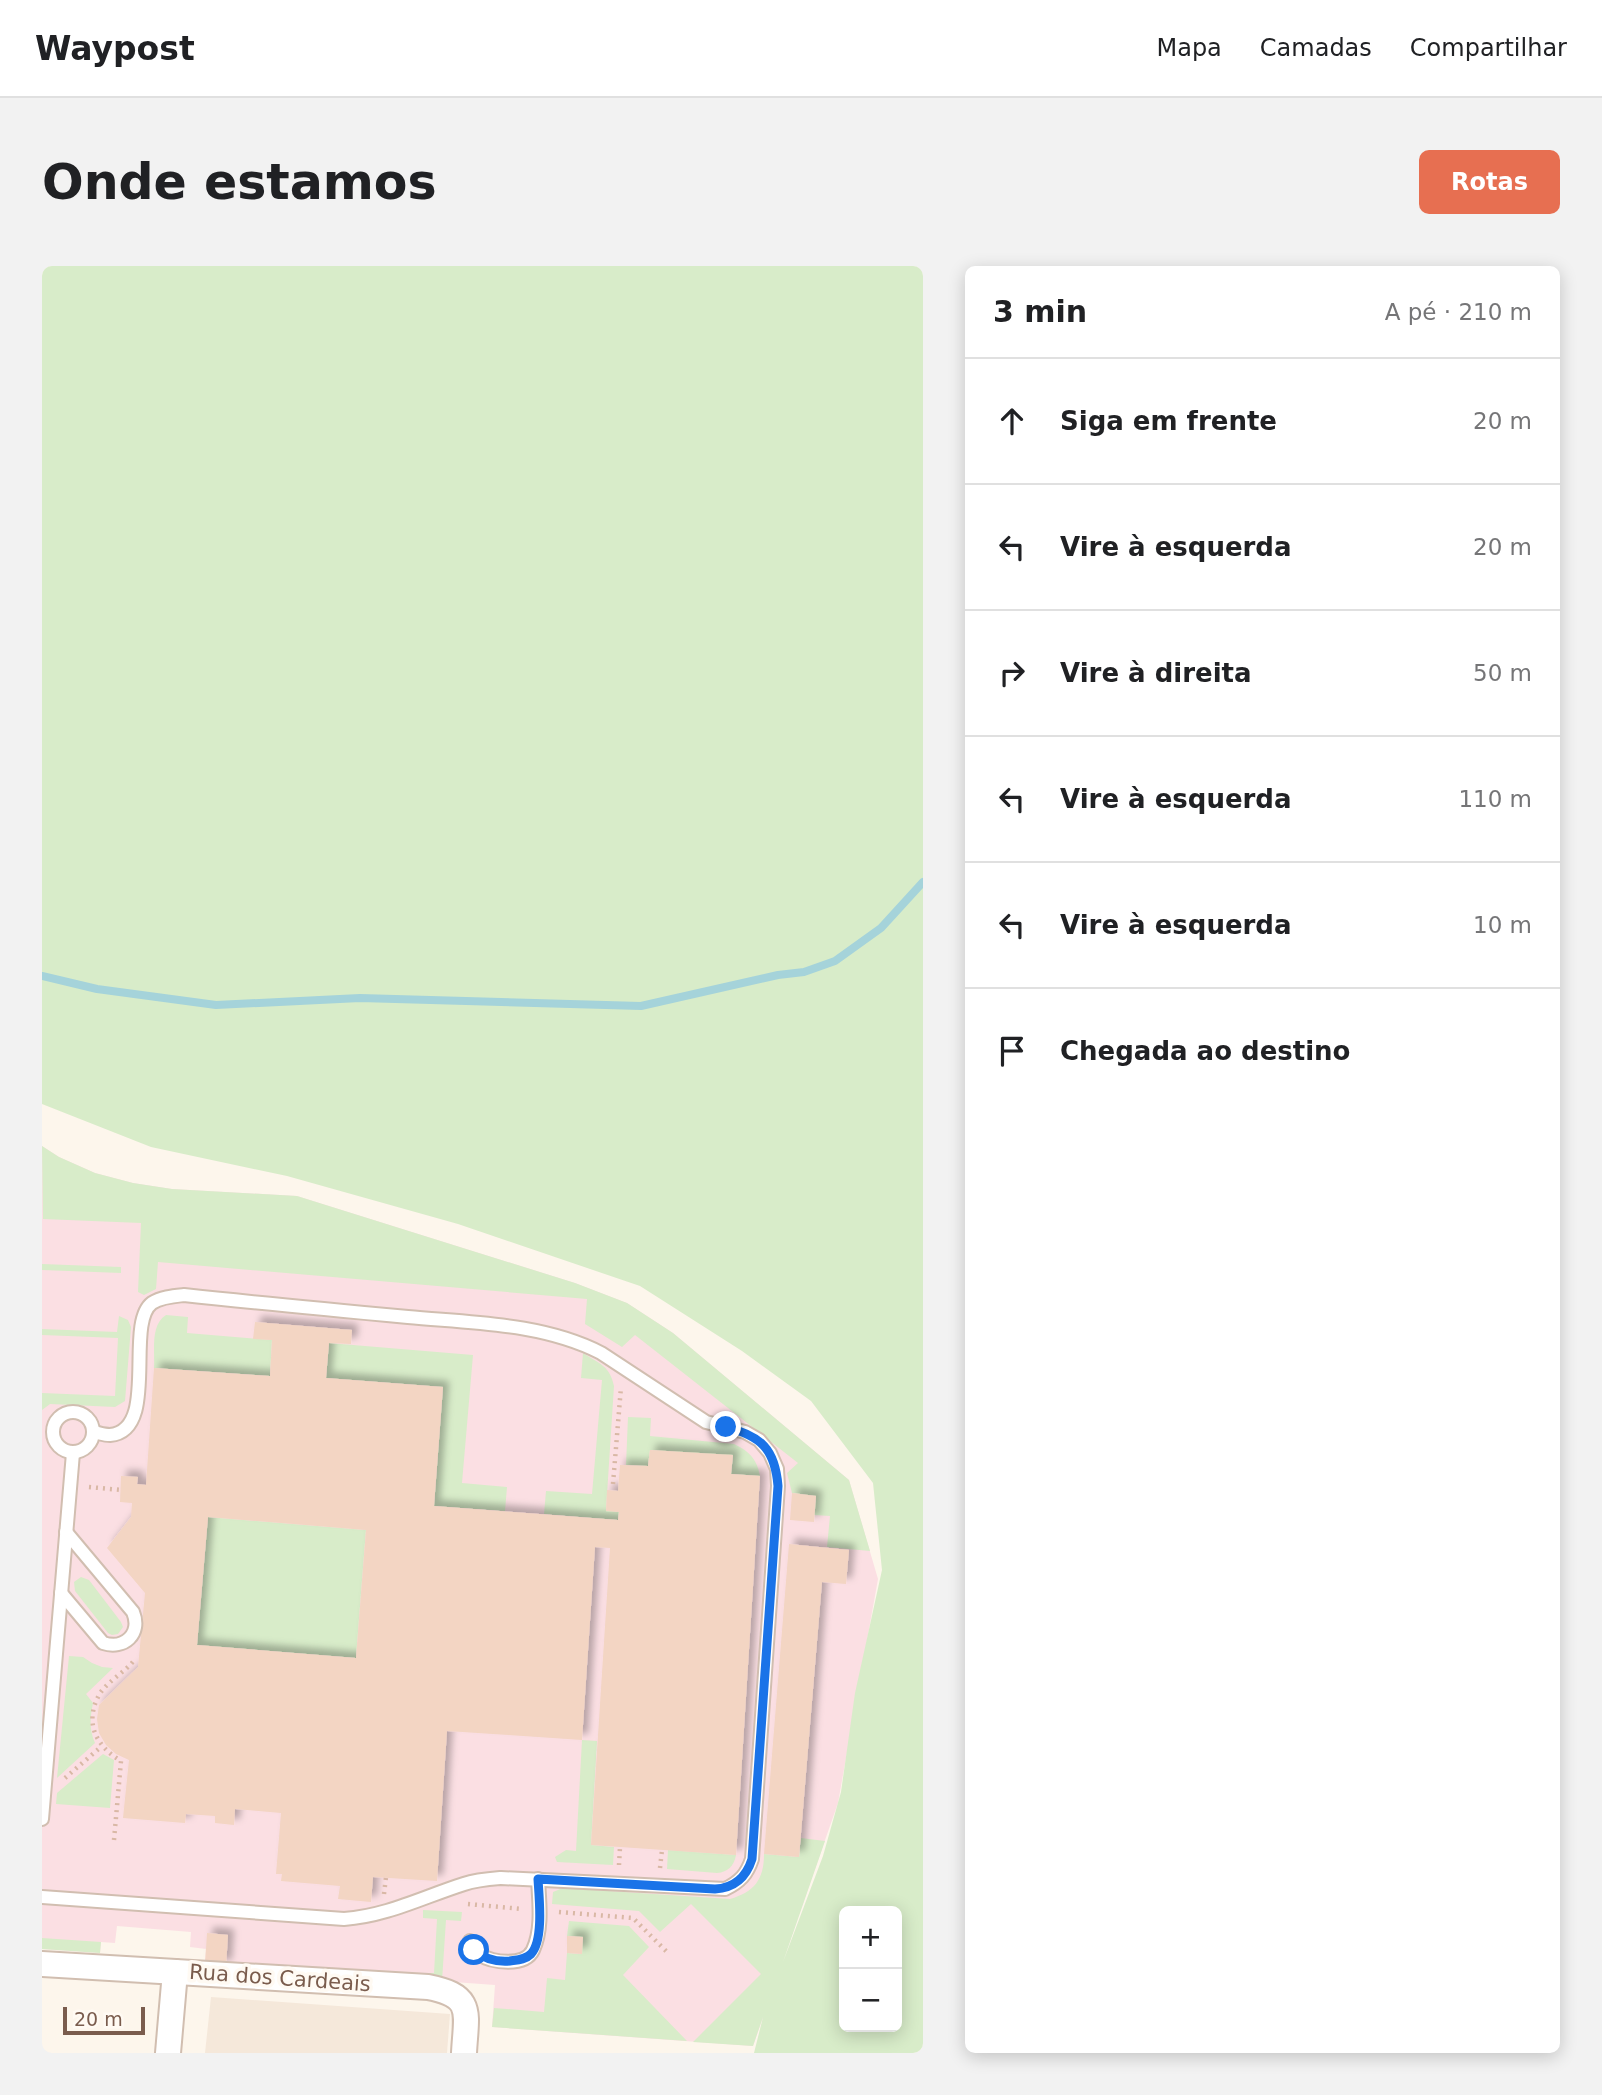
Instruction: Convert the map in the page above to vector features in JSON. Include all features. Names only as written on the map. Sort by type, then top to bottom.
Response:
[{"type":"street","name":"Rua dos Cardeais","points":[[42,1964],[428,1987],[452,1993],[462,2000],[466,2011],[464,2053]]},
{"type":"street","points":[[168,2053],[175,1972]]},
{"type":"lane","points":[[42,1898],[344,1919],[388,1912],[467,1883],[501,1878],[725,1889],[743,1878],[752,1859],[778,1486],[777,1469],[760,1440],[744,1432],[706,1422],[601,1353],[577,1342],[491,1325],[184,1295],[152,1303],[143,1316],[138,1397],[133,1417],[125,1427],[114,1434],[93,1432]]},
{"type":"lane","points":[[73,1411],[85,1415],[93,1432],[89,1445],[73,1453],[61,1449],[47,1429],[61,1415],[73,1411]]},
{"type":"lane","points":[[42,1819],[73,1453]]},
{"type":"lane","points":[[61,1593],[103,1643],[124,1644],[134,1633],[136,1619],[133,1612],[66,1532]]},
{"type":"lane","points":[[470,1941],[480,1956],[500,1962],[523,1959],[532,1953],[538,1937],[538,1879]]},
{"type":"path","points":[[613,1484],[623,1368]]},
{"type":"path","points":[[114,1839],[121,1761],[102,1746],[94,1731],[93,1717],[100,1693],[134,1661],[136,1647]]},
{"type":"path","points":[[44,1797],[102,1746]]},
{"type":"shaded area","points":[[42,1146],[95,1173],[133,1183],[172,1189],[297,1196],[575,1283],[627,1303],[673,1333],[849,1480],[878,1579],[838,1803],[753,2046],[492,2027],[495,1985],[205,1964],[206,1949],[190,1947],[191,1932],[117,1926],[115,1943],[101,1942],[100,1953],[42,1949]]},
{"type":"shaded area","points":[[211,1997],[450,2014],[447,2053],[205,2053]]},
{"type":"green space","points":[[42,266],[923,266],[923,2053],[754,2053],[763,2017],[753,2046],[693,2042],[761,1974],[691,1904],[660,1932],[639,1911],[552,1904],[553,1892],[563,1888],[730,1899],[745,1893],[756,1884],[762,1871],[764,1854],[799,1857],[801,1838],[825,1841],[783,1962],[823,1856],[841,1792],[855,1693],[882,1570],[873,1483],[811,1401],[742,1351],[640,1286],[458,1224],[287,1176],[151,1147],[42,1104]]},
{"type":"green space","points":[[42,1146],[95,1173],[133,1183],[172,1189],[297,1196],[575,1283],[627,1303],[673,1333],[849,1480],[870,1551],[827,1547],[830,1516],[814,1515],[816,1496],[792,1493],[787,1473],[798,1463],[635,1335],[622,1347],[585,1324],[587,1299],[158,1262],[156,1289],[144,1295],[138,1292],[141,1223],[43,1219]]},
{"type":"green space","points":[[42,1264],[121,1267],[121,1273],[42,1270]]},
{"type":"green space","points":[[166,1315],[188,1317],[187,1333],[272,1340],[270,1376],[154,1368],[155,1332]]},
{"type":"green space","points":[[119,1316],[128,1320],[131,1327],[125,1401],[115,1407],[50,1404],[42,1410],[42,1393],[115,1396],[118,1338],[42,1335],[42,1329],[117,1332]]},
{"type":"green space","points":[[329,1343],[473,1355],[462,1483],[507,1487],[505,1511],[434,1506],[443,1387],[326,1378]]},
{"type":"green space","points":[[583,1353],[607,1370],[614,1386],[606,1510],[619,1512],[618,1520],[544,1514],[546,1491],[592,1494],[602,1380],[581,1378]]},
{"type":"green space","points":[[628,1417],[651,1418],[650,1436],[734,1444],[752,1456],[760,1476],[731,1474],[733,1456],[650,1450],[648,1466],[626,1465]]},
{"type":"green space","points":[[208,1517],[366,1530],[356,1658],[197,1645]]},
{"type":"green space","points":[[81,1577],[89,1580],[121,1622],[123,1627],[118,1634],[108,1633],[75,1591],[74,1582]]},
{"type":"green space","points":[[69,1656],[83,1657],[102,1667],[113,1668],[86,1694],[93,1703],[91,1723],[95,1743],[57,1778]]},
{"type":"green space","points":[[582,1740],[597,1741],[591,1845],[614,1847],[613,1865],[557,1862],[555,1857],[566,1850],[576,1851]]},
{"type":"green space","points":[[103,1754],[114,1760],[110,1808],[56,1804],[57,1793]]},
{"type":"green space","points":[[668,1850],[736,1855],[730,1868],[717,1873],[667,1869]]},
{"type":"green space","points":[[423,1910],[462,1912],[461,1921],[446,1920],[442,1981],[418,1980],[418,1973],[434,1973],[437,1919],[423,1918]]},
{"type":"green space","points":[[569,1921],[629,1926],[649,1947],[623,1975],[687,2041],[492,2027],[494,2008],[544,2012],[547,1978],[565,1980],[567,1953],[581,1954],[583,1937],[567,1936]]},
{"type":"green space","points":[[42,1938],[101,1942],[100,1953],[42,1949]]},
{"type":"building","points":[[255,1322],[352,1330],[351,1344],[329,1343],[326,1378],[443,1387],[434,1506],[618,1520],[619,1512],[606,1511],[607,1490],[618,1491],[620,1465],[648,1466],[650,1450],[733,1455],[731,1474],[760,1476],[736,1855],[591,1845],[610,1548],[595,1547],[582,1740],[447,1731],[437,1881],[373,1877],[371,1902],[338,1899],[340,1886],[281,1881],[282,1874],[276,1874],[281,1813],[235,1809],[234,1825],[215,1823],[215,1816],[186,1814],[185,1823],[123,1818],[129,1760],[106,1745],[99,1733],[97,1719],[99,1705],[138,1667],[145,1593],[107,1548],[131,1517],[132,1503],[120,1502],[121,1476],[138,1477],[137,1484],[146,1485],[154,1368],[270,1376],[272,1340],[253,1339]],"holes":[[[208,1517],[366,1530],[356,1658],[197,1645]]]},
{"type":"building","points":[[792,1493],[816,1496],[814,1522],[790,1520]]},
{"type":"building","points":[[789,1544],[849,1550],[846,1584],[822,1582],[799,1857],[764,1854]]},
{"type":"building","points":[[207,1933],[228,1935],[226,1966],[205,1964]]},
{"type":"building","points":[[567,1936],[583,1937],[582,1954],[567,1953]]},
{"type":"waterway","points":[[42,976],[97,989],[216,1005],[360,998],[641,1006],[778,975],[804,972],[835,961],[881,928],[923,882]]},
{"type":"route","points":[[474,1950],[480,1956],[500,1962],[523,1959],[532,1953],[538,1937],[538,1879],[725,1889],[743,1878],[749,1869],[752,1859],[778,1486],[777,1469],[760,1440],[726,1427]]}]
